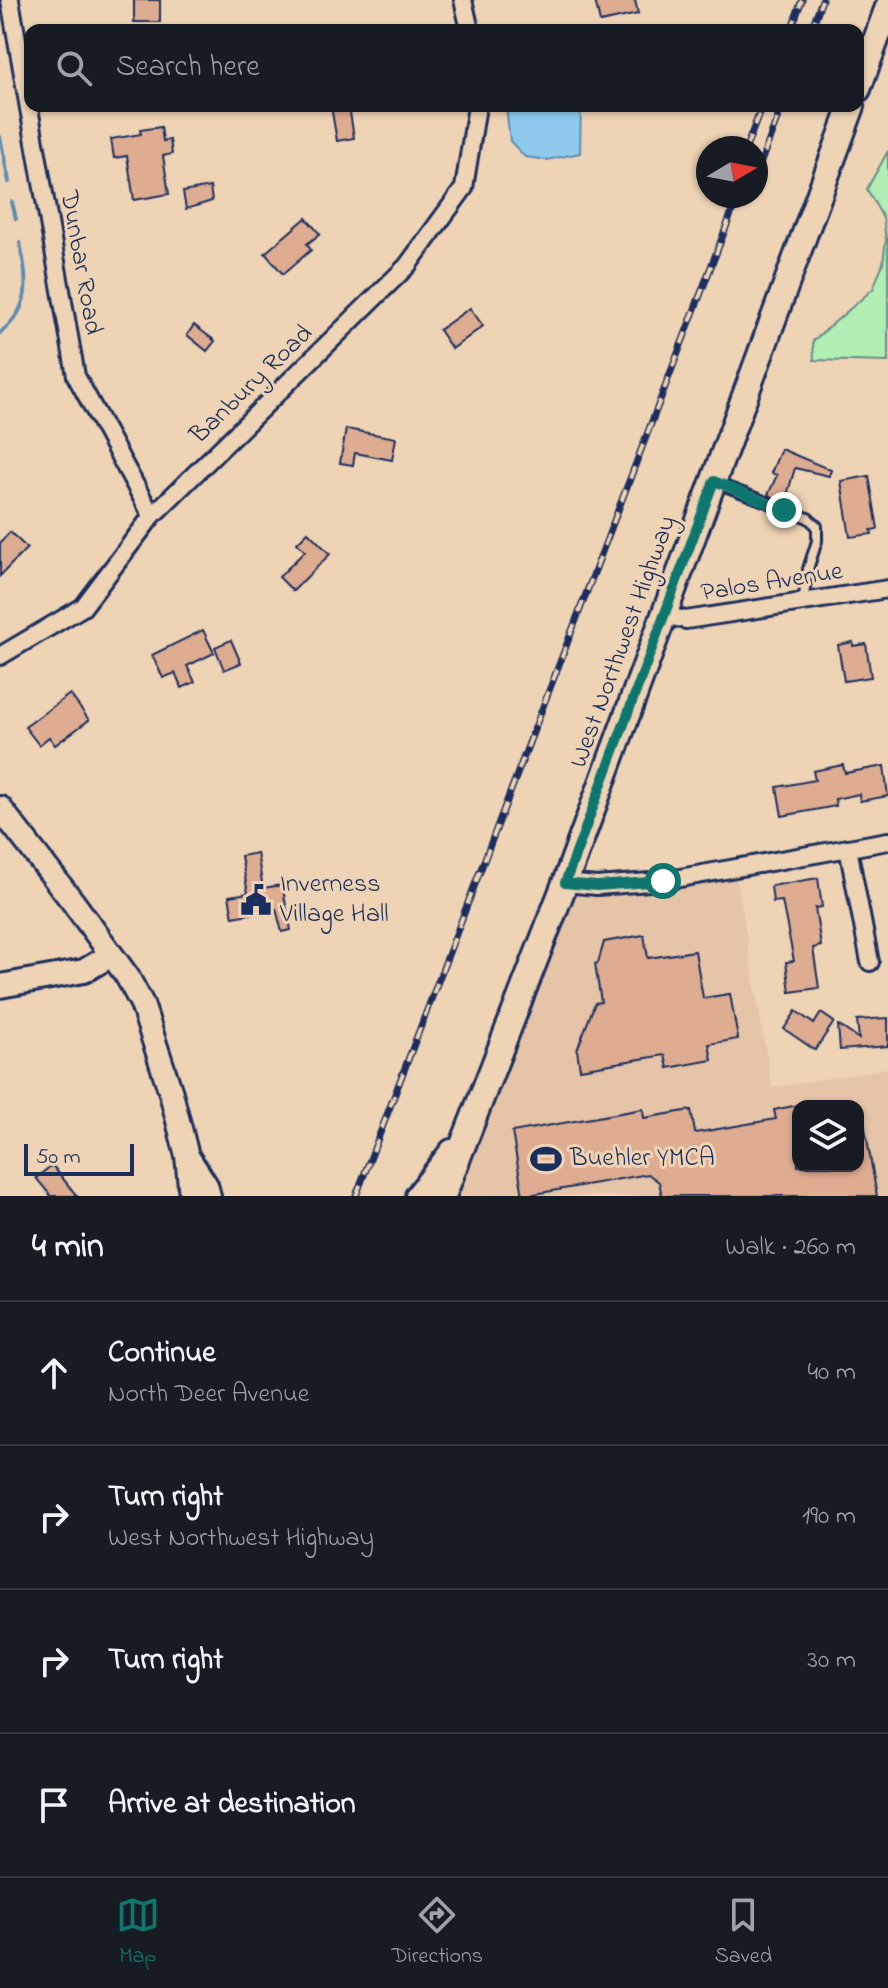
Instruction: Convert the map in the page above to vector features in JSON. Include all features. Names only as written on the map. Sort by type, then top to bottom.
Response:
[{"type":"main road","points":[[864,73],[887,10]]},
{"type":"main road","name":"West Northwest Highway","points":[[443,1196],[565,883],[850,112]]},
{"type":"main road","points":[[0,808],[127,976],[142,1004],[187,1156],[191,1196]]},
{"type":"main road","points":[[0,986],[84,971],[111,955]]},
{"type":"main road","points":[[418,1196],[466,1134]]},
{"type":"main road","points":[[187,1156],[206,1185],[209,1196]]},
{"type":"street","name":"Dunbar Road","points":[[10,0],[24,80]]},
{"type":"street","points":[[463,0],[469,24]]},
{"type":"street","name":"Dunbar Road","points":[[30,112],[76,376],[152,516]]},
{"type":"street","name":"Banbury Road","points":[[0,656],[83,607],[152,516],[407,266],[464,188],[476,112]]},
{"type":"street","name":"Palos Avenue","points":[[663,615],[686,620],[888,589]]},
{"type":"street","points":[[565,883],[597,886],[663,881],[888,841]]},
{"type":"street","points":[[848,848],[870,962]]},
{"type":"lane","points":[[714,481],[808,518],[817,526],[817,541],[808,569],[803,603]]},
{"type":"shaded area","points":[[735,868],[772,1088],[888,1068],[888,1196],[443,1196],[565,883]]},
{"type":"green space","points":[[888,151],[888,362],[814,360],[813,341],[873,289],[883,263],[886,240],[883,218],[867,189]]},
{"type":"water","points":[[507,112],[581,112],[580,153],[547,160],[525,157],[510,141]]},
{"type":"building","points":[[134,0],[160,0],[160,22],[134,22]]},
{"type":"building","points":[[595,0],[635,0],[638,14],[600,22]]},
{"type":"building","points":[[332,112],[350,112],[354,138],[337,141]]},
{"type":"building","points":[[161,127],[163,141],[170,140],[172,154],[163,156],[169,194],[134,200],[127,156],[114,158],[111,139]]},
{"type":"building","points":[[210,187],[212,201],[186,209],[183,192]]},
{"type":"building","points":[[306,218],[320,234],[307,244],[311,250],[283,274],[265,253]]},
{"type":"building","points":[[470,308],[483,326],[452,349],[439,330]]},
{"type":"building","points":[[194,325],[215,341],[207,351],[187,335]]},
{"type":"building","points":[[346,429],[396,438],[392,460],[355,453],[353,465],[340,463]]},
{"type":"building","points":[[781,449],[831,470],[829,476],[795,468],[785,502],[768,495],[777,475],[771,473]]},
{"type":"building","points":[[869,476],[878,529],[871,530],[872,534],[850,537],[841,481]]},
{"type":"building","points":[[10,532],[27,548],[0,576],[0,543]]},
{"type":"building","points":[[308,532],[330,554],[293,591],[279,577],[305,551],[297,543]]},
{"type":"building","points":[[203,630],[214,653],[187,666],[195,682],[182,688],[175,673],[163,678],[152,655]]},
{"type":"building","points":[[231,640],[241,663],[224,670],[215,647]]},
{"type":"building","points":[[853,642],[853,646],[866,644],[871,677],[844,681],[838,645]]},
{"type":"building","points":[[70,694],[89,720],[55,745],[49,737],[39,745],[25,727]]},
{"type":"building","points":[[843,765],[845,773],[884,766],[888,796],[860,801],[859,794],[835,799],[836,806],[782,816],[777,787],[815,780],[813,771]]},
{"type":"building","points":[[257,853],[263,888],[282,885],[291,930],[282,932],[276,909],[233,917],[229,896],[248,893],[241,856]]},
{"type":"building","points":[[818,878],[822,907],[815,908],[821,946],[813,948],[819,988],[790,992],[786,962],[794,961],[782,901],[773,902],[771,886]]},
{"type":"building","points":[[644,935],[648,958],[695,951],[703,998],[730,994],[738,1039],[709,1044],[712,1060],[668,1068],[665,1055],[580,1069],[577,1050],[595,1003],[601,1002],[595,964],[604,942]]},
{"type":"building","points":[[796,1011],[814,1024],[821,1013],[834,1022],[815,1050],[784,1029]]},
{"type":"building","points":[[888,1018],[888,1046],[840,1050],[838,1025],[859,1039],[857,1020]]},
{"type":"building","points":[[792,1106],[792,1172],[864,1172],[864,1122],[877,1196],[662,1196],[659,1182],[648,1174],[523,1196],[512,1132],[643,1109],[644,1118],[691,1110],[695,1133],[776,1119],[774,1110]]},
{"type":"building","points":[[52,1165],[77,1196],[51,1196],[36,1178]]},
{"type":"waterway","points":[[0,137],[9,182]]},
{"type":"waterway","points":[[12,202],[16,219]]},
{"type":"waterway","points":[[0,333],[11,323],[23,303],[25,280],[20,243]]},
{"type":"railway","points":[[793,24],[802,0]]},
{"type":"railway","points":[[813,24],[822,0]]},
{"type":"railway","points":[[751,136],[760,112]]},
{"type":"railway","points":[[768,143],[780,112]]},
{"type":"railway","points":[[356,1196],[733,208]]},
{"type":"place","name":"Inverness Village Hall","points":[[256,900]]},
{"type":"place","name":"Buehler YMCA","points":[[546,1159]]},
{"type":"route","points":[[663,881],[597,886],[565,883],[714,481],[784,510]]}]
